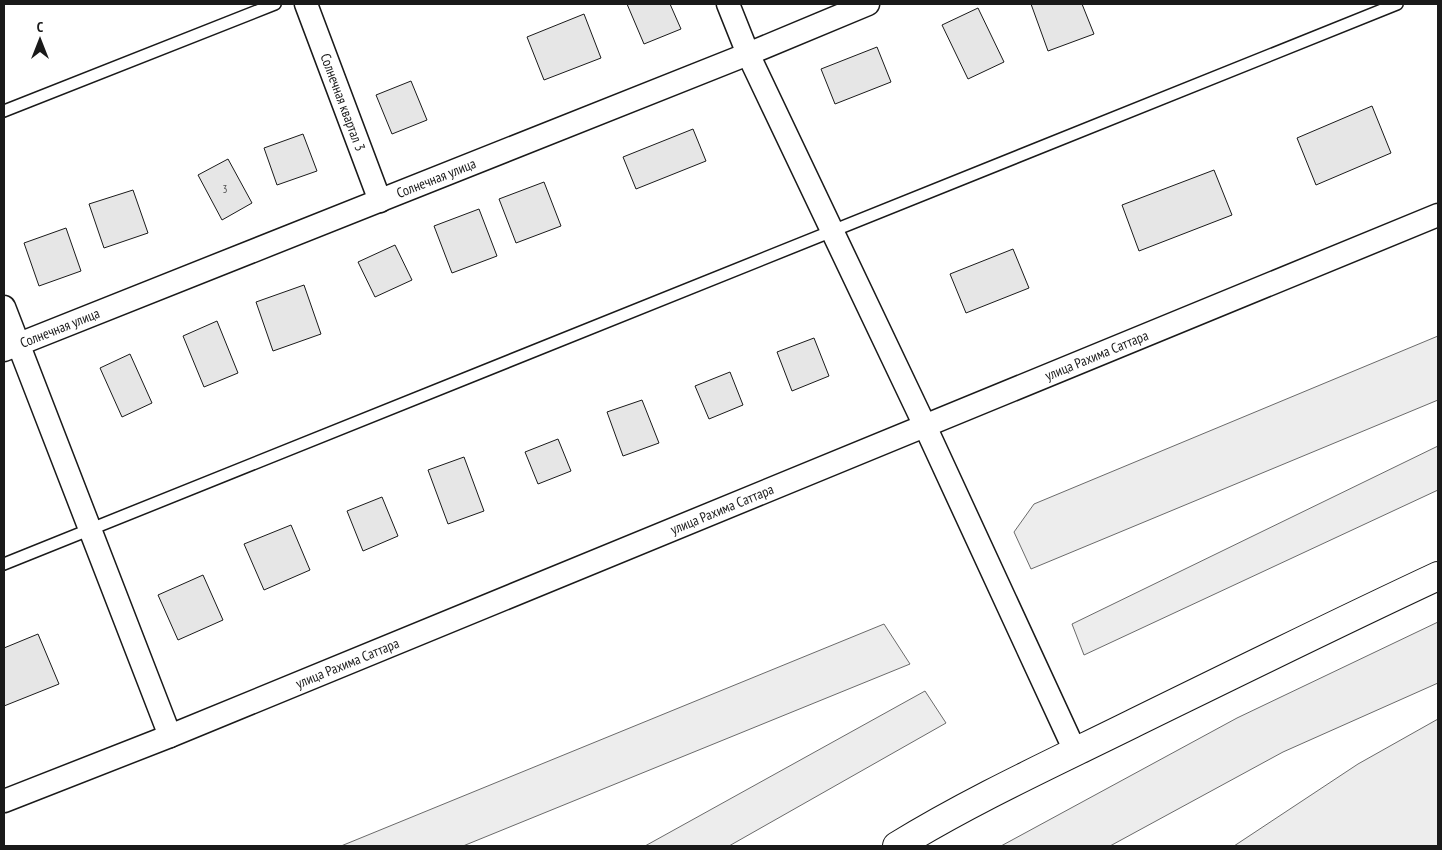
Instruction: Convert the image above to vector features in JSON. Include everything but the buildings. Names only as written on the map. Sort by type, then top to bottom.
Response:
[{"type":"main road","points":[[897,846],[942,819],[1076,752],[1325,629],[1438,576]]},
{"type":"street","name":"Солнечная квартал 3","points":[[306,4],[380,201]]},
{"type":"street","points":[[728,4],[748,54],[925,426],[1076,752]]},
{"type":"street","name":"Солнечная улица","points":[[11,347],[748,54],[868,4]]},
{"type":"street","name":"улица Рахима Саттара","points":[[4,802],[170,736],[1438,215]]},
{"type":"street","points":[[4,307],[11,347],[90,528],[170,736]]},
{"type":"lane","points":[[4,111],[275,4]]},
{"type":"lane","points":[[4,564],[1398,4]]},
{"type":"shaded area","points":[[1438,336],[1438,400],[1031,569],[1014,532],[1034,504]]},
{"type":"shaded area","points":[[1438,446],[1438,490],[1084,655],[1072,624]]},
{"type":"shaded area","points":[[1438,622],[1438,683],[1283,752],[1110,846],[1001,846],[1237,718]]},
{"type":"shaded area","points":[[884,624],[910,664],[463,846],[341,846]]},
{"type":"shaded area","points":[[925,691],[946,723],[729,846],[645,846]]},
{"type":"shaded area","points":[[1438,719],[1438,846],[1234,846],[1358,764]]}]
